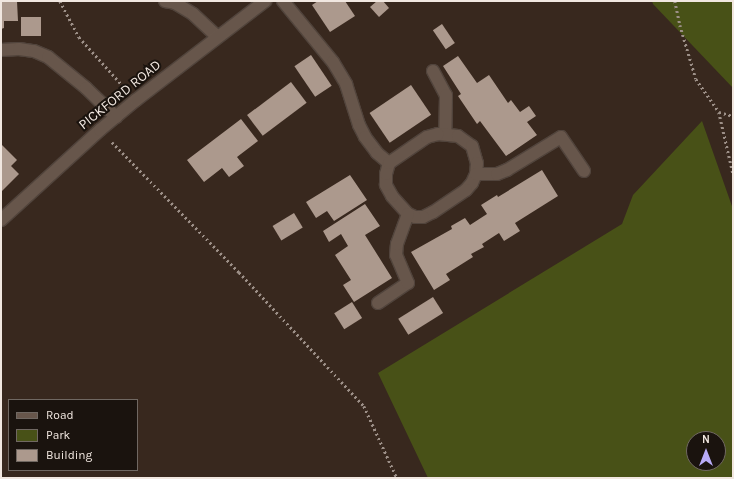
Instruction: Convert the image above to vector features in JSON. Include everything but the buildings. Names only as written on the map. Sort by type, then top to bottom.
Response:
[{"type":"street","points":[[166,1],[175,4],[193,14],[217,36]]},
{"type":"street","name":"PICKFORD ROAD","points":[[1,220],[100,130],[136,100],[217,36],[265,1]]},
{"type":"street","points":[[284,1],[333,62],[346,84],[359,126],[365,138],[377,153],[389,163]]},
{"type":"street","points":[[1,50],[19,49],[34,51],[48,57],[86,88],[116,117]]},
{"type":"street","points":[[433,71],[446,95],[445,134]]},
{"type":"street","points":[[445,134],[458,136],[472,146],[477,163],[476,174],[472,183],[466,190],[423,217],[408,214],[392,196],[386,185],[386,174],[389,163],[426,137],[445,134]]},
{"type":"street","points":[[476,174],[497,174],[507,170],[561,137],[584,171]]},
{"type":"street","points":[[378,303],[408,283],[396,255],[397,244],[408,214]]},
{"type":"path","points":[[60,1],[79,37],[136,100]]},
{"type":"path","points":[[675,1],[680,25],[696,79],[719,112],[733,173]]},
{"type":"path","points":[[719,112],[733,116]]},
{"type":"path","points":[[100,130],[239,272],[364,406],[397,478]]},
{"type":"green space","points":[[652,1],[733,1],[733,88],[653,4]]},
{"type":"green space","points":[[702,121],[733,209],[733,478],[428,478],[378,373],[622,224],[633,195]]}]
